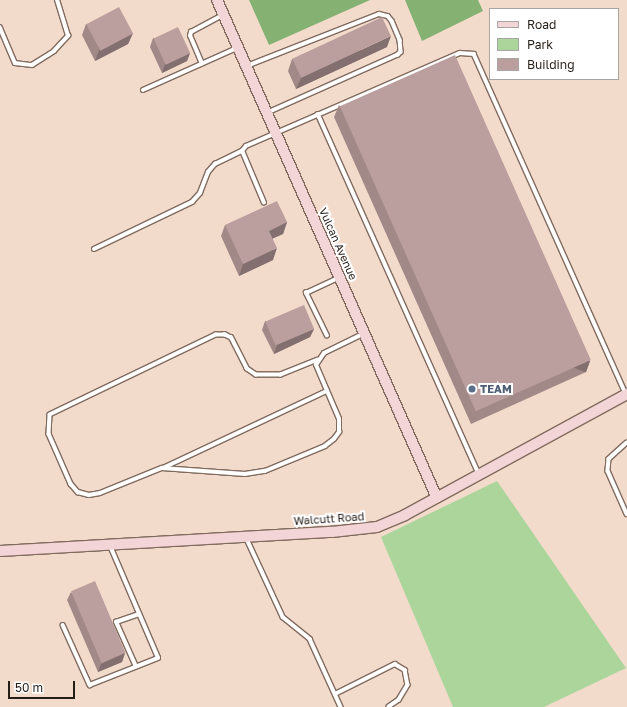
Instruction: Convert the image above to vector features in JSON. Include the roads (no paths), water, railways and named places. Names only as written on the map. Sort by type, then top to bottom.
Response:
[{"type":"street","name":"Vulcan Avenue","points":[[217,0],[437,498]]},
{"type":"street","name":"Walcutt Road","points":[[0,551],[108,543],[364,529],[405,516],[479,474],[627,395]]},
{"type":"lane","points":[[0,27],[15,63],[32,65],[54,51],[68,36],[57,0]]},
{"type":"lane","points":[[246,66],[379,14],[388,16],[392,21],[400,40],[401,52],[398,56],[267,114]]},
{"type":"lane","points":[[202,64],[190,36],[191,32],[224,15]]},
{"type":"lane","points":[[142,90],[238,48]]},
{"type":"lane","points":[[94,249],[192,202],[200,194],[208,172],[215,164],[242,151],[246,146],[460,52],[474,54],[627,395]]},
{"type":"lane","points":[[318,114],[479,474]]},
{"type":"lane","points":[[242,151],[264,203]]},
{"type":"lane","points":[[327,336],[306,293],[339,278]]},
{"type":"lane","points":[[162,468],[257,473],[326,446],[339,432],[339,419],[316,365],[324,353],[364,333]]},
{"type":"lane","points":[[318,360],[281,375],[256,375],[247,369],[231,338],[225,334],[216,335],[50,415],[48,434],[71,484],[78,492],[100,493],[162,468],[327,391]]},
{"type":"lane","points":[[627,443],[609,459],[608,471],[627,514]]},
{"type":"lane","points":[[246,536],[283,617],[310,639],[341,707]]},
{"type":"lane","points":[[63,624],[90,685],[158,658],[108,543]]},
{"type":"lane","points":[[136,667],[116,622],[139,614]]},
{"type":"lane","points":[[335,694],[395,664],[404,670],[408,685],[399,700],[388,707]]},
{"type":"place","name":"TEAM","points":[[472,389]]}]
